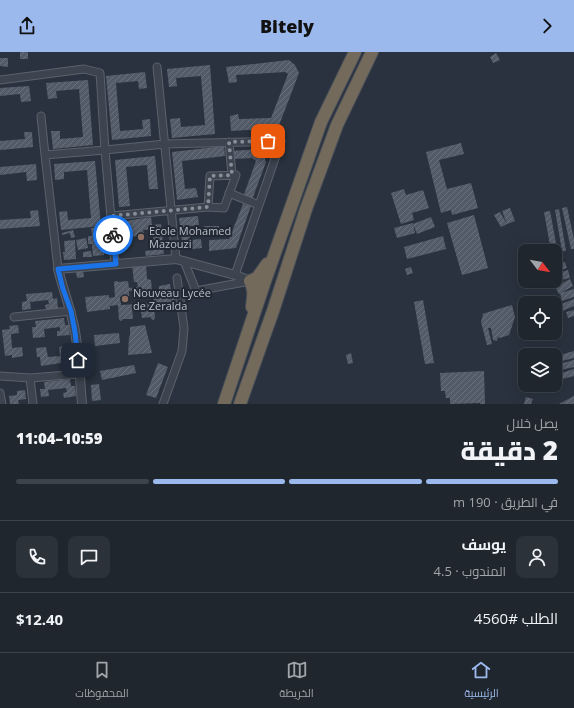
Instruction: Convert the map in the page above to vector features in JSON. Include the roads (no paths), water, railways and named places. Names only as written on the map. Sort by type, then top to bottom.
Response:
[{"type":"highway","points":[[224,404],[265,281],[321,122],[355,52]]},
{"type":"highway","points":[[240,404],[273,311],[306,209],[337,125],[372,52]]},
{"type":"highway","points":[[249,331],[254,294],[250,281],[254,280],[261,273],[277,247]]},
{"type":"street","points":[[156,67],[176,258]]},
{"type":"street","points":[[0,80],[84,69],[100,74],[105,150],[116,264]]},
{"type":"street","points":[[41,116],[58,269],[71,311],[75,332],[82,404]]},
{"type":"street","points":[[45,155],[165,144],[281,140],[236,275]]},
{"type":"street","points":[[229,142],[232,175]]},
{"type":"street","points":[[111,216],[208,207],[224,208],[236,175],[210,176],[208,207]]},
{"type":"street","points":[[229,193],[259,205]]},
{"type":"street","points":[[58,269],[176,258],[236,275],[250,281]]},
{"type":"street","points":[[184,261],[196,291],[250,281]]},
{"type":"street","points":[[163,404],[182,351],[184,340],[184,328],[177,278]]},
{"type":"street","points":[[14,317],[71,311]]},
{"type":"street","points":[[0,376],[30,378],[80,374]]},
{"type":"street","points":[[30,378],[33,404]]},
{"type":"street","points":[[0,393],[2,404]]},
{"type":"place","name":"Ecole Mohamed Mazouzi","points":[[141,237]]},
{"type":"place","name":"Nouveau Lycée de Zeralda","points":[[125,299]]}]
